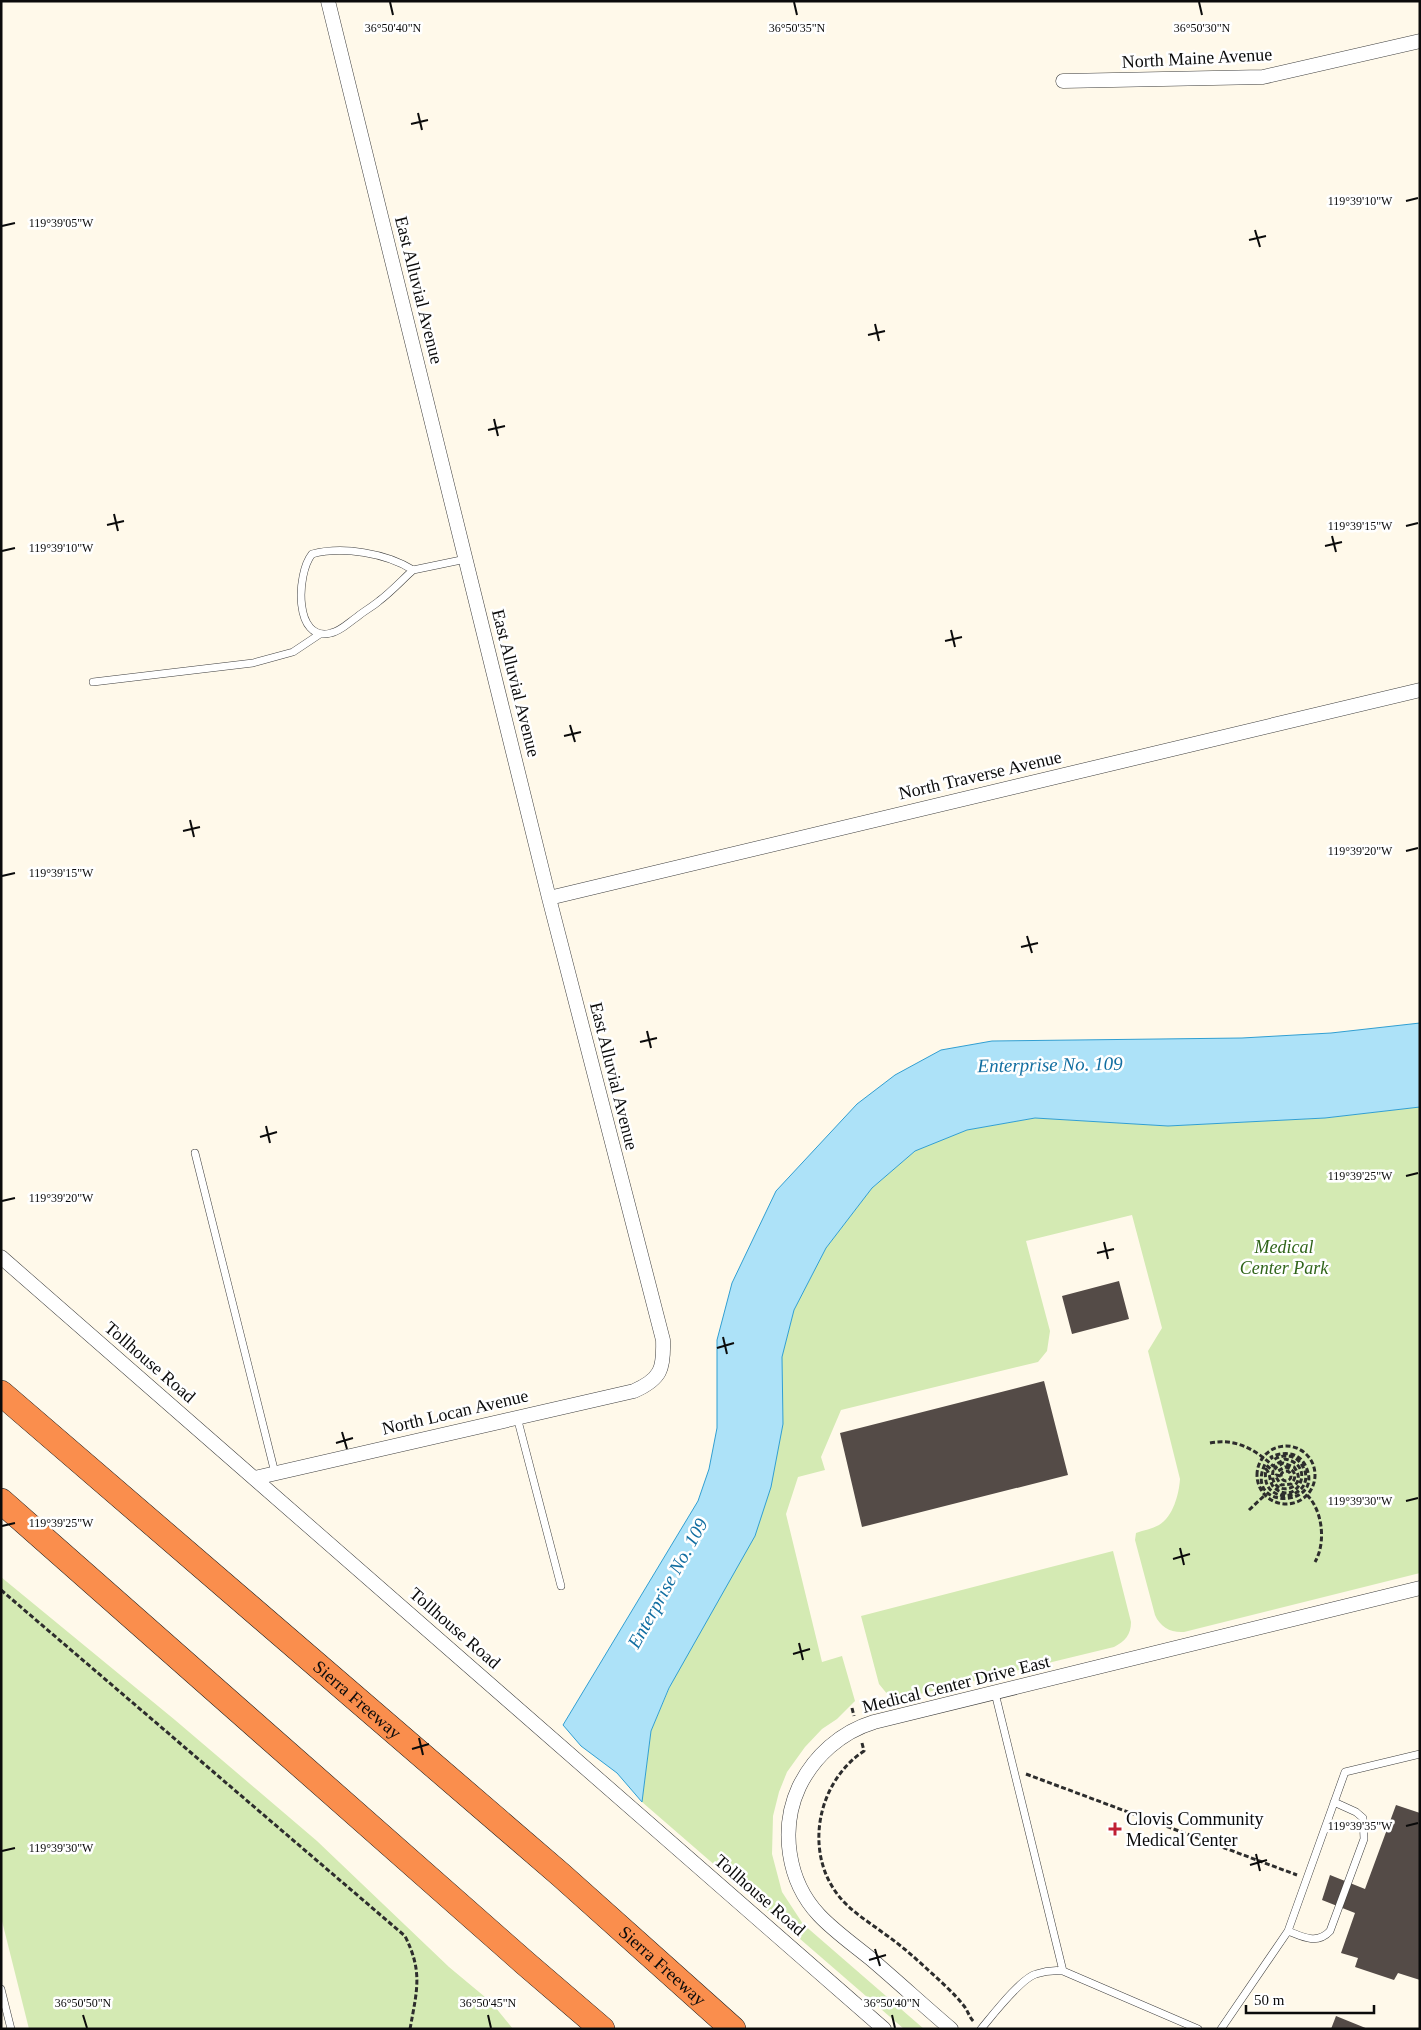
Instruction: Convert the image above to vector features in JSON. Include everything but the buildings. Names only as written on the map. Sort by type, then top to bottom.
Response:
[{"type":"highway","name":"Sierra Freeway","points":[[1,1393],[561,1875],[732,2027]]},
{"type":"highway","points":[[1,1501],[525,1964],[602,2029]]},
{"type":"highway","points":[[525,1964],[580,2029]]},
{"type":"street","name":"East Alluvial Avenue","points":[[328,1],[549,898],[663,1340],[663,1358],[660,1374]]},
{"type":"street","name":"North Maine Avenue","points":[[1063,81],[1263,78],[1420,41]]},
{"type":"street","name":"North Traverse Avenue","points":[[549,898],[1420,690]]},
{"type":"street","name":"Tollhouse Road","points":[[1,1257],[884,2029]]},
{"type":"street","name":"North Locan Avenue","points":[[255,1478],[634,1391],[649,1384],[660,1374]]},
{"type":"street","name":"Medical Center Drive East","points":[[951,2029],[819,1914],[808,1901],[800,1886],[789,1849],[790,1814],[794,1798],[813,1764],[827,1748],[867,1724],[1420,1588]]},
{"type":"lane","points":[[413,570],[404,564],[379,556],[344,551],[312,554],[306,561],[302,574],[300,595],[303,616],[315,632],[330,634],[342,629],[378,602],[413,570],[466,559]]},
{"type":"lane","points":[[94,682],[253,663],[293,652],[320,634]]},
{"type":"lane","points":[[195,1152],[275,1473]]},
{"type":"lane","points":[[518,1417],[561,1586]]},
{"type":"lane","points":[[995,1693],[1063,1971]]},
{"type":"lane","points":[[1221,2029],[1288,1932],[1345,1772],[1420,1754]]},
{"type":"lane","points":[[1288,1932],[1308,1939],[1326,1936],[1330,1931],[1364,1838],[1363,1818],[1334,1802]]},
{"type":"lane","points":[[981,2028],[1025,1980],[1035,1974],[1055,1970],[1063,1971],[1198,2029]]},
{"type":"lane","points":[[1,1989],[11,2029]]},
{"type":"path","points":[[1210,1443],[1231,1442],[1244,1445],[1264,1457],[1273,1466],[1280,1460],[1290,1460],[1295,1463],[1302,1476],[1299,1486],[1289,1493],[1284,1493],[1274,1488],[1270,1483],[1269,1472],[1266,1469],[1265,1476],[1269,1488],[1280,1495],[1293,1495],[1298,1491],[1305,1480],[1305,1473],[1303,1467],[1294,1458],[1281,1456],[1273,1460],[1271,1458],[1277,1454],[1292,1454],[1304,1462],[1309,1476],[1304,1491],[1298,1496],[1283,1500],[1268,1493],[1264,1486],[1262,1470],[1266,1464],[1273,1471],[1273,1480],[1278,1487],[1286,1490],[1291,1488],[1298,1479],[1297,1470],[1287,1463],[1282,1463],[1275,1468],[1278,1471],[1282,1467],[1291,1468],[1295,1473],[1295,1480],[1291,1484],[1281,1485],[1276,1475],[1281,1476]]},
{"type":"path","points":[[1285,1446],[1303,1452],[1310,1460],[1314,1478],[1312,1487],[1307,1495],[1300,1501],[1291,1504],[1281,1504],[1272,1501],[1265,1495],[1259,1487],[1257,1478],[1258,1469],[1264,1457],[1276,1448],[1285,1446]]},
{"type":"path","points":[[1249,1510],[1265,1495]]},
{"type":"path","points":[[1307,1495],[1314,1503],[1318,1513],[1321,1531],[1319,1550],[1315,1562]]},
{"type":"path","points":[[1,1590],[405,1936],[413,1952],[418,1973],[410,2029]]},
{"type":"path","points":[[862,1745],[864,1751],[841,1771],[832,1784],[820,1815],[818,1834],[820,1853],[825,1870],[833,1887],[845,1903],[903,1947],[932,1973],[964,2006],[970,2018],[981,2028]]},
{"type":"path","points":[[1014,1770],[1307,1879]]},
{"type":"green space","name":"Medical Center Park","points":[[1420,1107],[1420,1573],[1184,1632],[1170,1630],[1160,1623],[1155,1615],[1135,1540],[1136,1533],[1159,1525],[1168,1517],[1177,1498],[1180,1479],[1148,1351],[1162,1328],[1132,1215],[1026,1241],[1050,1331],[1047,1351],[1038,1362],[841,1410],[821,1457],[825,1470],[798,1477],[786,1514],[822,1662],[842,1656],[855,1701],[837,1719],[822,1729],[805,1747],[787,1772],[779,1792],[773,1816],[772,1854],[782,1892],[803,1924],[924,2029],[904,2029],[642,1802],[651,1731],[783,1424],[782,1357],[794,1310],[826,1248],[872,1188],[915,1151],[967,1130],[1035,1118],[1168,1126],[1325,1118]]},
{"type":"green space","points":[[1113,1551],[1131,1622],[1127,1637],[1114,1647],[903,1698],[888,1695],[879,1684],[861,1616]]},
{"type":"green space","points":[[1,1577],[175,1720],[317,1841],[449,1967],[491,2002],[513,2029],[29,2029],[1,1917]]},
{"type":"water","name":"Enterprise No. 109","points":[[1420,1023],[1420,1107],[1325,1118],[1168,1126],[1035,1118],[967,1130],[915,1151],[872,1188],[826,1248],[794,1310],[782,1357],[783,1424],[771,1487],[755,1536],[669,1688],[651,1731],[642,1802],[617,1773],[581,1746],[563,1725],[698,1501],[709,1469],[717,1428],[717,1340],[732,1283],[776,1191],[857,1104],[895,1075],[941,1050],[992,1041],[1242,1038],[1331,1033]]},
{"type":"place","name":"Clovis Community Medical Center","points":[[1115,1829]]}]
